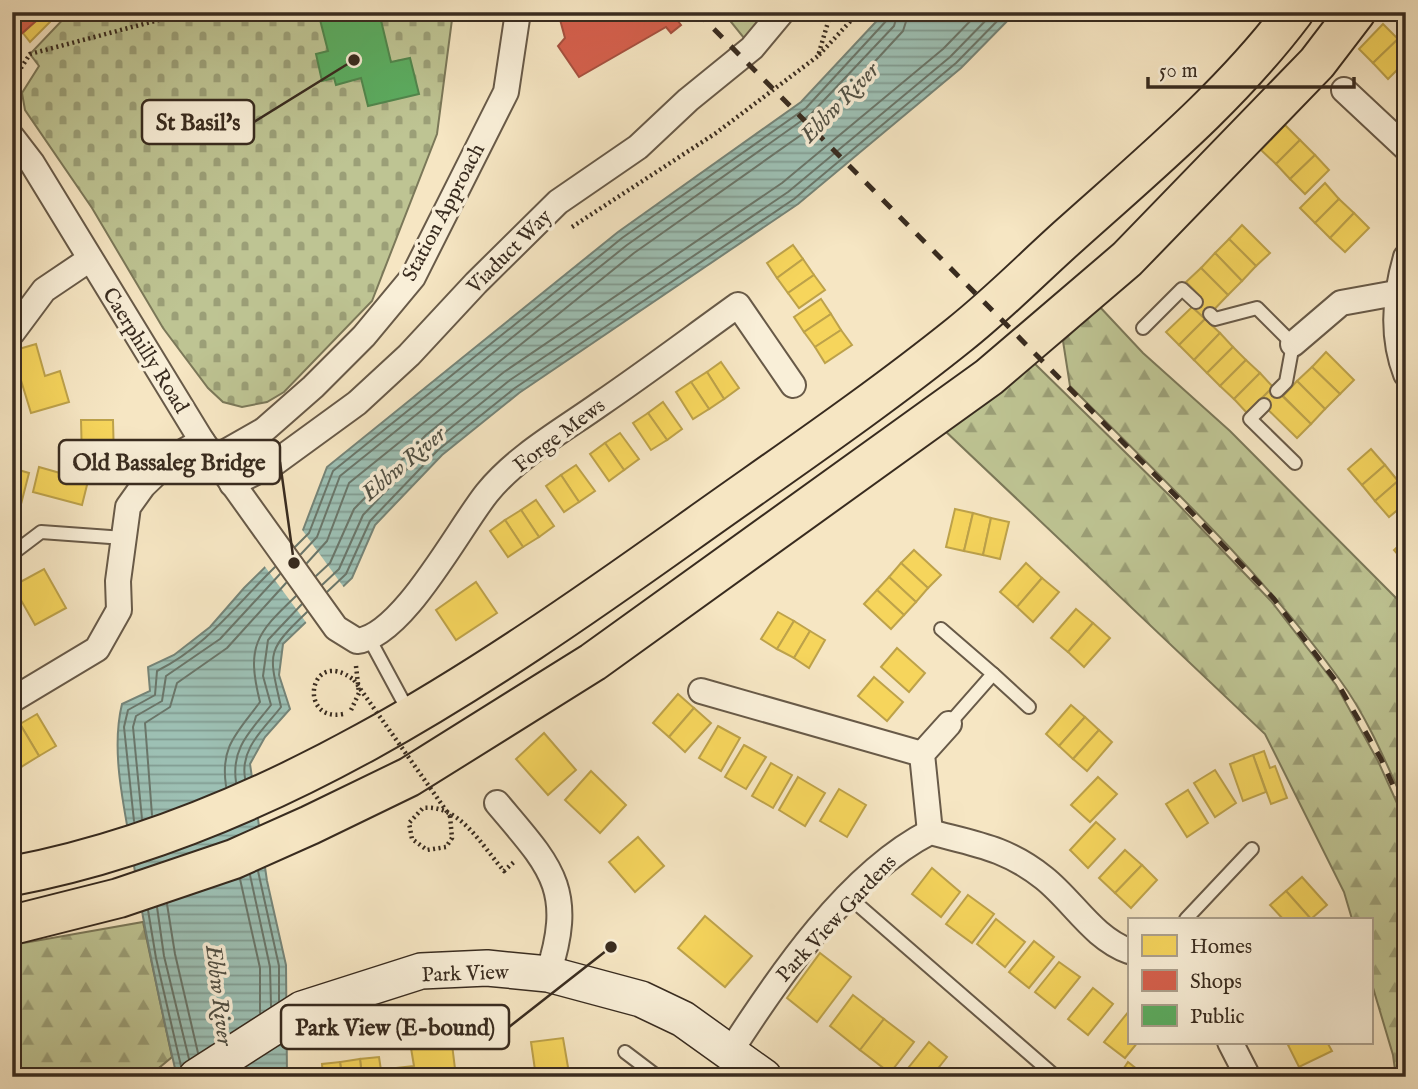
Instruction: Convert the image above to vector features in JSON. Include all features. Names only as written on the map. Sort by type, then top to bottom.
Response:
[{"type":"main road","points":[[12,876],[110,852],[212,817],[300,778],[396,706],[453,690],[620,581],[962,333],[1204,115],[1294,12]]},
{"type":"main road","points":[[12,925],[119,898],[234,859],[310,825],[409,777],[593,662],[989,377],[1137,250],[1308,73],[1356,12]]},
{"type":"street","name":"Station Approach","points":[[12,700],[97,649],[119,610],[118,580],[128,507],[143,486],[172,458],[208,450],[264,430],[313,387],[364,336],[413,277],[506,92],[518,12]]},
{"type":"street","name":"Viaduct Way","points":[[239,494],[276,461],[358,402],[409,355],[476,283],[558,202],[638,147],[688,100],[752,48],[782,12]]},
{"type":"street","points":[[1344,90],[1406,148]]},
{"type":"street","name":"Caerphilly Road","points":[[12,137],[32,163],[208,450],[239,494],[336,628],[357,642],[370,640]]},
{"type":"street","points":[[1406,257],[1396,293],[1398,356],[1406,374]]},
{"type":"street","points":[[12,333],[44,290],[90,259]]},
{"type":"street","points":[[1293,344],[1340,303],[1396,293]]},
{"type":"street","name":"Forge Mews","points":[[370,640],[386,628],[424,584],[489,490],[527,455],[738,305],[793,385]]},
{"type":"street","points":[[701,691],[922,754]]},
{"type":"street","points":[[949,724],[922,754],[930,832],[997,848],[1044,878],[1087,923],[1118,947],[1128,951]]},
{"type":"street","points":[[498,803],[542,857],[558,890],[560,911],[557,948],[548,974]]},
{"type":"street","name":"Park View Gardens","points":[[730,1052],[780,975],[849,897],[905,845],[930,832]]},
{"type":"street","name":"Park View","points":[[196,1077],[302,1009],[421,971],[487,968],[548,974],[641,999],[682,1019],[764,1077]]},
{"type":"street","points":[[1231,1044],[1248,1077]]},
{"type":"lane","points":[[1143,328],[1182,289],[1196,302]]},
{"type":"lane","points":[[1210,314],[1215,319],[1257,308],[1293,344],[1286,382],[1278,391]]},
{"type":"lane","points":[[1264,405],[1250,419],[1295,463]]},
{"type":"lane","points":[[12,554],[41,532],[124,538]]},
{"type":"lane","points":[[942,629],[1029,707]]},
{"type":"lane","points":[[370,640],[396,706]]},
{"type":"lane","points":[[949,724],[993,674]]},
{"type":"lane","points":[[1187,918],[1252,849]]},
{"type":"lane","points":[[849,897],[1055,1076]]},
{"type":"lane","points":[[625,1052],[658,1077]]},
{"type":"path","points":[[12,82],[30,54],[189,12]]},
{"type":"path","points":[[818,56],[831,12]]},
{"type":"path","points":[[563,233],[716,133],[818,56],[859,12]]},
{"type":"path","points":[[356,666],[360,681],[359,693],[352,710],[331,716],[315,702],[314,685],[327,671],[343,671],[354,680],[362,691],[442,805],[450,817],[452,822],[452,838],[446,847],[427,850],[412,839],[409,823],[423,807],[433,807],[441,809],[452,812],[503,871],[517,860]]},
{"type":"green space","points":[[70,12],[453,12],[437,134],[372,301],[284,392],[267,402],[242,407],[223,402],[208,388],[163,328],[92,208],[25,110],[22,93],[39,66],[30,54]]},
{"type":"green space","points":[[723,12],[782,12],[752,48]]},
{"type":"green space","points":[[1099,306],[1143,353],[1230,431],[1406,608],[1406,807],[1359,710],[1310,640],[1211,528],[1070,386],[1063,341]]},
{"type":"green space","points":[[1032,361],[1172,498],[1271,601],[1336,685],[1378,761],[1406,823],[1406,1077],[1396,1077],[1393,1055],[1372,984],[1372,918],[1352,918],[1344,892],[1265,734],[942,428]]},
{"type":"green space","points":[[143,922],[172,1057],[148,1077],[12,1077],[12,945]]},
{"type":"water","name":"Ebbw River","points":[[885,12],[1016,12],[961,68],[798,204],[519,393],[442,455],[375,525],[352,578],[283,644],[279,675],[290,709],[265,737],[250,764],[267,881],[286,965],[287,1077],[177,1077],[146,933],[122,794],[118,739],[122,704],[150,691],[148,667],[174,655],[210,627],[244,588],[303,530],[327,467],[618,232],[801,102]]},
{"type":"pier","points":[[300,527],[345,589],[308,625],[263,564]]},
{"type":"building: Homes","points":[[43,13],[49,16],[50,22],[30,42],[23,33]]},
{"type":"building: Homes","points":[[1383,24],[1398,39],[1373,63],[1359,49]]},
{"type":"building: Homes","points":[[1398,39],[1406,47],[1406,61],[1388,79],[1373,63]]},
{"type":"building: Homes","points":[[1285,125],[1300,140],[1276,164],[1261,150]]},
{"type":"building: Homes","points":[[1300,140],[1315,155],[1290,179],[1276,164]]},
{"type":"building: Homes","points":[[1315,155],[1329,170],[1305,194],[1290,179]]},
{"type":"building: Homes","points":[[1325,183],[1339,199],[1315,223],[1300,208]]},
{"type":"building: Homes","points":[[1339,199],[1354,213],[1330,238],[1315,223]]},
{"type":"building: Homes","points":[[1354,213],[1369,228],[1345,252],[1330,238]]},
{"type":"building: Homes","points":[[1242,225],[1270,253],[1256,266],[1229,239]]},
{"type":"building: Homes","points":[[1229,239],[1256,266],[1242,281],[1215,253]]},
{"type":"building: Homes","points":[[793,245],[803,259],[777,278],[767,263]]},
{"type":"building: Homes","points":[[1215,253],[1242,281],[1228,295],[1201,268]]},
{"type":"building: Homes","points":[[803,259],[814,275],[788,293],[777,278]]},
{"type":"building: Homes","points":[[1201,268],[1228,295],[1205,319],[1192,307],[1201,297],[1186,282]]},
{"type":"building: Homes","points":[[814,275],[825,290],[799,308],[788,293]]},
{"type":"building: Homes","points":[[821,299],[831,314],[804,332],[794,317]]},
{"type":"building: Homes","points":[[1192,307],[1205,319],[1179,345],[1166,332]]},
{"type":"building: Homes","points":[[831,314],[841,330],[815,347],[804,332]]},
{"type":"building: Homes","points":[[1205,319],[1220,333],[1194,360],[1179,345]]},
{"type":"building: Homes","points":[[841,330],[852,345],[825,363],[815,347]]},
{"type":"building: Homes","points":[[1220,333],[1233,347],[1207,373],[1194,360]]},
{"type":"building: Homes","points":[[36,344],[45,376],[60,371],[69,402],[31,413],[12,351]]},
{"type":"building: Homes","points":[[1233,347],[1246,360],[1220,386],[1207,373]]},
{"type":"building: Homes","points":[[1326,352],[1354,380],[1340,394],[1312,367]]},
{"type":"building: Homes","points":[[1246,360],[1260,373],[1234,399],[1220,386]]},
{"type":"building: Homes","points":[[721,362],[739,388],[724,399],[707,372]]},
{"type":"building: Homes","points":[[1312,367],[1340,394],[1325,409],[1297,381]]},
{"type":"building: Homes","points":[[707,372],[724,399],[709,409],[691,382]]},
{"type":"building: Homes","points":[[1260,373],[1273,387],[1247,413],[1234,399]]},
{"type":"building: Homes","points":[[1297,381],[1325,409],[1311,424],[1283,396]]},
{"type":"building: Homes","points":[[691,382],[709,409],[693,419],[676,392]]},
{"type":"building: Homes","points":[[1273,387],[1311,424],[1297,438],[1259,401]]},
{"type":"building: Homes","points":[[663,402],[682,429],[667,440],[648,413]]},
{"type":"building: Homes","points":[[648,413],[667,440],[651,450],[633,423]]},
{"type":"building: Homes","points":[[81,420],[113,420],[114,460],[82,461]]},
{"type":"building: Homes","points":[[620,433],[639,459],[624,470],[605,443]]},
{"type":"building: Homes","points":[[605,443],[624,470],[609,481],[590,454]]},
{"type":"building: Homes","points":[[1371,449],[1385,465],[1362,485],[1348,469]]},
{"type":"building: Homes","points":[[576,465],[595,491],[579,502],[561,475]]},
{"type":"building: Homes","points":[[1385,465],[1398,481],[1375,501],[1362,485]]},
{"type":"building: Homes","points":[[39,467],[88,481],[82,505],[33,492]]},
{"type":"building: Homes","points":[[12,468],[29,473],[19,512],[12,510]]},
{"type":"building: Homes","points":[[561,475],[579,502],[564,512],[546,486]]},
{"type":"building: Homes","points":[[1398,481],[1406,490],[1406,503],[1389,517],[1375,501]]},
{"type":"building: Homes","points":[[536,500],[554,526],[539,537],[521,510]]},
{"type":"building: Homes","points":[[955,509],[973,513],[964,551],[946,547]]},
{"type":"building: Homes","points":[[521,510],[539,537],[523,547],[505,520]]},
{"type":"building: Homes","points":[[973,513],[991,518],[983,555],[964,551]]},
{"type":"building: Homes","points":[[991,518],[1009,522],[1000,559],[983,555]]},
{"type":"building: Homes","points":[[505,520],[523,547],[508,557],[490,531]]},
{"type":"building: Homes","points":[[1406,539],[1406,564],[1394,550]]},
{"type":"building: Homes","points":[[914,550],[941,575],[928,588],[901,563]]},
{"type":"building: Homes","points":[[901,563],[928,588],[916,602],[889,577]]},
{"type":"building: Homes","points":[[1026,563],[1042,578],[1017,607],[1000,592]]},
{"type":"building: Homes","points":[[44,569],[66,608],[35,625],[13,586]]},
{"type":"building: Homes","points":[[889,577],[916,602],[904,615],[877,590]]},
{"type":"building: Homes","points":[[1042,578],[1059,592],[1033,622],[1017,607]]},
{"type":"building: Homes","points":[[476,582],[497,613],[456,640],[436,610]]},
{"type":"building: Homes","points":[[877,590],[904,615],[891,629],[864,604]]},
{"type":"building: Homes","points":[[1076,609],[1093,623],[1068,652],[1051,638]]},
{"type":"building: Homes","points":[[778,612],[794,621],[777,649],[761,639]]},
{"type":"building: Homes","points":[[794,621],[810,631],[794,658],[777,649]]},
{"type":"building: Homes","points":[[1093,623],[1110,638],[1084,667],[1068,652]]},
{"type":"building: Homes","points":[[810,631],[825,640],[809,668],[794,658]]},
{"type":"building: Homes","points":[[897,648],[925,673],[909,692],[881,667]]},
{"type":"building: Homes","points":[[874,677],[903,702],[887,721],[858,696]]},
{"type":"building: Homes","points":[[678,694],[694,708],[669,737],[653,723]]},
{"type":"building: Homes","points":[[1071,705],[1085,717],[1059,746],[1046,734]]},
{"type":"building: Homes","points":[[694,708],[711,723],[685,752],[669,737]]},
{"type":"building: Homes","points":[[37,714],[56,746],[39,756],[20,724]]},
{"type":"building: Homes","points":[[1085,717],[1099,730],[1073,759],[1059,746]]},
{"type":"building: Homes","points":[[20,724],[39,756],[21,767],[12,752],[12,729]]},
{"type":"building: Homes","points":[[718,726],[740,738],[721,771],[699,758]]},
{"type":"building: Homes","points":[[1099,730],[1112,742],[1087,771],[1073,759]]},
{"type":"building: Homes","points":[[544,733],[576,770],[548,795],[516,759]]},
{"type":"building: Homes","points":[[744,745],[766,757],[746,789],[725,777]]},
{"type":"building: Homes","points":[[1264,751],[1270,768],[1275,766],[1287,798],[1271,804],[1253,755]]},
{"type":"building: Homes","points":[[12,752],[21,767],[12,772]]},
{"type":"building: Homes","points":[[1253,755],[1266,792],[1243,801],[1230,764]]},
{"type":"building: Homes","points":[[771,763],[792,775],[773,808],[752,796]]},
{"type":"building: Homes","points":[[1215,770],[1236,803],[1215,817],[1194,783]]},
{"type":"building: Homes","points":[[591,771],[626,805],[600,833],[565,800]]},
{"type":"building: Homes","points":[[798,777],[825,793],[805,826],[779,810]]},
{"type":"building: Homes","points":[[1098,777],[1117,794],[1090,822],[1071,805]]},
{"type":"building: Homes","points":[[839,789],[866,805],[847,837],[820,821]]},
{"type":"building: Homes","points":[[1188,790],[1208,823],[1187,837],[1166,804]]},
{"type":"building: Homes","points":[[1096,822],[1115,839],[1088,868],[1070,850]]},
{"type":"building: Homes","points":[[638,837],[664,866],[635,892],[609,862]]},
{"type":"building: Homes","points":[[1125,850],[1142,865],[1115,893],[1099,878]]},
{"type":"building: Homes","points":[[1142,865],[1157,880],[1131,908],[1115,893]]},
{"type":"building: Homes","points":[[932,868],[960,892],[941,917],[912,894]]},
{"type":"building: Homes","points":[[1302,877],[1327,905],[1310,918],[1286,891]]},
{"type":"building: Homes","points":[[1286,891],[1310,918],[1282,918],[1270,905]]},
{"type":"building: Homes","points":[[968,895],[994,914],[972,943],[946,924]]},
{"type":"building: Homes","points":[[705,916],[752,956],[725,987],[678,948]]},
{"type":"building: Homes","points":[[996,919],[1025,942],[1005,967],[977,944]]},
{"type":"building: Homes","points":[[1034,941],[1054,957],[1029,988],[1009,972]]},
{"type":"building: Homes","points":[[820,953],[851,977],[817,1022],[787,998]]},
{"type":"building: Homes","points":[[1059,962],[1080,977],[1055,1008],[1035,992]]},
{"type":"building: Homes","points":[[1093,988],[1113,1004],[1088,1035],[1068,1019]]},
{"type":"building: Homes","points":[[853,995],[884,1019],[860,1050],[830,1026]]},
{"type":"building: Homes","points":[[1128,1012],[1128,1044],[1136,1044],[1125,1058],[1104,1042]]},
{"type":"building: Homes","points":[[884,1019],[914,1042],[890,1073],[860,1050]]},
{"type":"building: Homes","points":[[451,1036],[456,1077],[389,1077],[388,1069],[414,1066],[410,1042]]},
{"type":"building: Homes","points":[[563,1038],[569,1073],[573,1072],[574,1077],[536,1077],[531,1042]]},
{"type":"building: Homes","points":[[929,1042],[947,1057],[936,1071],[943,1077],[901,1077]]},
{"type":"building: Homes","points":[[1328,1044],[1332,1051],[1299,1067],[1288,1045]]},
{"type":"building: Homes","points":[[379,1057],[382,1077],[362,1077],[360,1059]]},
{"type":"building: Homes","points":[[360,1059],[362,1077],[342,1077],[340,1062]]},
{"type":"building: Homes","points":[[340,1062],[342,1077],[323,1077],[322,1064]]},
{"type":"building: Homes","points":[[1128,1062],[1147,1077],[1118,1077]]},
{"type":"building: Shops","points":[[12,12],[29,12],[36,21],[12,42]]},
{"type":"building: Shops","points":[[558,12],[671,12],[681,25],[671,33],[666,27],[579,77],[558,46],[565,38]]},
{"type":"building: Public","points":[[318,12],[379,12],[391,62],[410,58],[419,94],[368,106],[361,78],[336,85],[334,78],[322,81],[316,54],[328,51]]},
{"type":"railway","points":[[697,12],[1175,495],[1274,599],[1338,684],[1381,759],[1406,814]]},
{"type":"place","name":"St Basil's","points":[[354,60]]},
{"type":"place","name":"Old Bassaleg Bridge","points":[[294,563]]},
{"type":"place","name":"Park View (E-bound)","points":[[611,947]]}]
